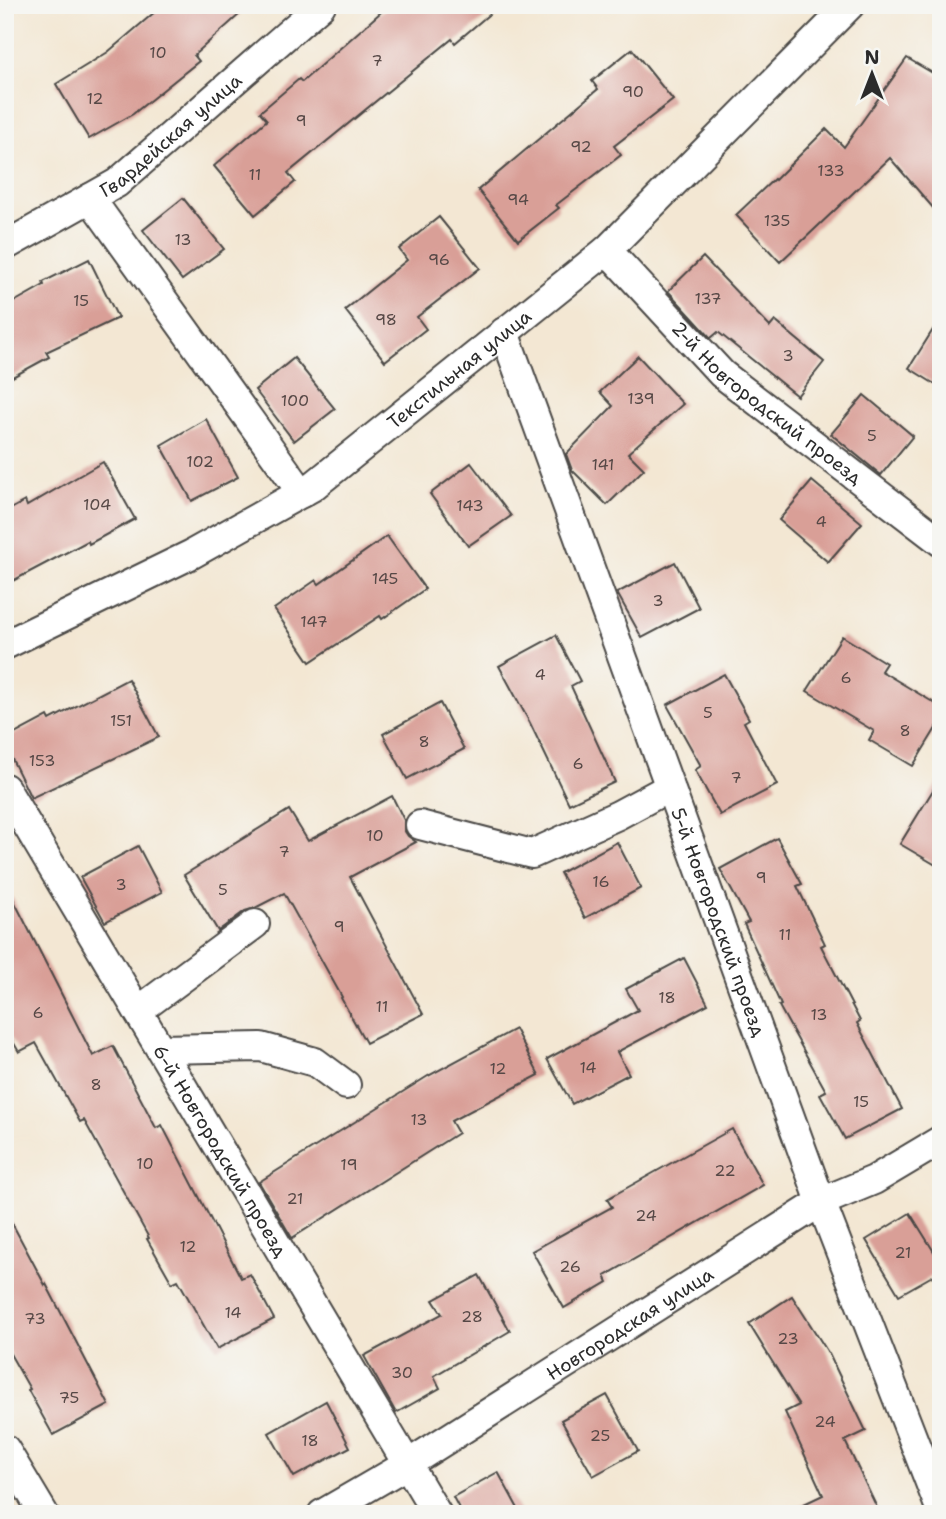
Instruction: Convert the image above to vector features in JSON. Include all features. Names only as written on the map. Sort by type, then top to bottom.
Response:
[{"type":"street","name":"Гвардейская улица","points":[[5,246],[117,183],[321,5]]},
{"type":"street","name":"Текстильная улица","points":[[5,645],[192,554],[312,486],[607,250],[850,5]]},
{"type":"street","points":[[90,198],[302,493]]},
{"type":"street","name":"2-й Новгородский проезд","points":[[607,250],[722,374],[941,542]]},
{"type":"street","name":"5-й Новгородский проезд","points":[[504,332],[821,1202],[941,1511]]},
{"type":"street","points":[[420,825],[532,854],[618,815],[670,787]]},
{"type":"street","name":"6-й Новгородский проезд","points":[[5,788],[437,1514]]},
{"type":"street","points":[[138,1011],[255,924]]},
{"type":"street","points":[[160,1048],[261,1048],[315,1062],[346,1084]]},
{"type":"street","name":"Новгородская улица","points":[[322,1514],[408,1464],[821,1202],[874,1180],[941,1140]]},
{"type":"street","points":[[5,1449],[44,1514]]},
{"type":"building","points":[[163,5],[250,5],[194,55],[199,61],[133,114],[89,139],[56,84],[108,52]]},
{"type":"building","points":[[389,5],[500,5],[455,43],[452,39],[288,173],[295,182],[255,215],[214,166],[267,120],[260,112],[299,79],[302,82]]},
{"type":"building","points":[[632,49],[673,100],[614,146],[621,155],[556,205],[559,208],[518,240],[478,190],[598,89],[592,81]]},
{"type":"building","points":[[907,58],[941,78],[941,217],[890,158],[780,262],[736,215],[826,129],[844,147]]},
{"type":"building","points":[[183,198],[224,249],[182,280],[143,230]]},
{"type":"building","points":[[439,217],[480,268],[417,317],[426,329],[385,361],[345,310],[407,260],[399,249]]},
{"type":"building","points":[[703,257],[770,327],[775,321],[824,362],[797,396],[718,332],[711,338],[668,291]]},
{"type":"building","points":[[89,259],[118,318],[46,352],[49,357],[5,381],[5,307],[44,285],[43,282]]},
{"type":"building","points":[[941,317],[941,388],[909,368]]},
{"type":"building","points":[[638,356],[683,404],[628,453],[644,469],[607,505],[572,470],[566,454],[613,406],[600,392]]},
{"type":"building","points":[[294,358],[335,409],[294,441],[255,390]]},
{"type":"building","points":[[864,395],[913,436],[881,475],[831,434]]},
{"type":"building","points":[[206,419],[238,477],[192,501],[161,445]]},
{"type":"building","points":[[103,462],[135,519],[5,585],[5,512],[25,501],[27,506]]},
{"type":"building","points":[[471,463],[511,516],[468,546],[430,494]]},
{"type":"building","points":[[812,481],[862,523],[828,562],[779,520]]},
{"type":"building","points":[[387,536],[425,589],[382,619],[380,616],[310,662],[274,609],[316,580],[319,584]]},
{"type":"building","points":[[675,562],[699,608],[642,638],[617,593]]},
{"type":"building","points":[[556,635],[580,681],[571,686],[615,782],[569,804],[499,666]]},
{"type":"building","points":[[842,636],[886,663],[881,671],[941,707],[941,720],[913,766],[869,740],[874,731],[807,691]]},
{"type":"building","points":[[724,674],[749,719],[744,722],[777,785],[720,815],[695,770],[701,766],[667,705]]},
{"type":"building","points":[[128,679],[159,737],[31,798],[5,745],[5,739],[48,716],[50,720]]},
{"type":"building","points":[[440,703],[464,749],[407,779],[383,734]]},
{"type":"building","points":[[941,777],[941,868],[900,844]]},
{"type":"building","points":[[392,796],[404,820],[404,830],[416,842],[350,877],[423,1014],[366,1043],[284,893],[245,911],[218,931],[184,875],[289,810],[308,841]]},
{"type":"building","points":[[777,838],[802,884],[797,886],[825,944],[821,946],[902,1109],[845,1139],[820,1094],[826,1091],[779,1006],[781,1005],[744,924],[749,922],[720,869]]},
{"type":"building","points":[[617,842],[641,888],[585,918],[560,873]]},
{"type":"building","points":[[138,846],[162,892],[105,922],[80,877]]},
{"type":"building","points":[[5,883],[93,1056],[113,1046],[156,1128],[162,1125],[241,1278],[250,1274],[274,1319],[217,1349],[178,1280],[172,1283],[84,1120],[80,1122],[36,1043],[19,1052],[5,1028]]},
{"type":"building","points":[[684,958],[708,1004],[617,1052],[629,1074],[572,1104],[547,1059],[638,1010],[626,989]]},
{"type":"building","points":[[515,1029],[539,1075],[451,1121],[458,1133],[292,1238],[259,1182],[428,1076]]},
{"type":"building","points":[[732,1129],[763,1185],[605,1276],[608,1282],[564,1308],[532,1251],[612,1207],[607,1199]]},
{"type":"building","points":[[5,1210],[109,1405],[53,1435],[5,1345]]},
{"type":"building","points":[[910,1213],[941,1263],[941,1271],[899,1295],[866,1240]]},
{"type":"building","points":[[479,1275],[510,1331],[434,1376],[440,1388],[396,1413],[364,1356],[442,1314],[433,1300]]},
{"type":"building","points":[[792,1296],[829,1354],[866,1431],[845,1441],[880,1514],[783,1514],[823,1495],[785,1412],[799,1405],[749,1324]]},
{"type":"building","points":[[607,1395],[638,1451],[593,1476],[561,1420]]},
{"type":"building","points":[[326,1401],[350,1447],[294,1477],[269,1433]]},
{"type":"building","points":[[498,1472],[521,1514],[462,1514],[453,1497]]}]
